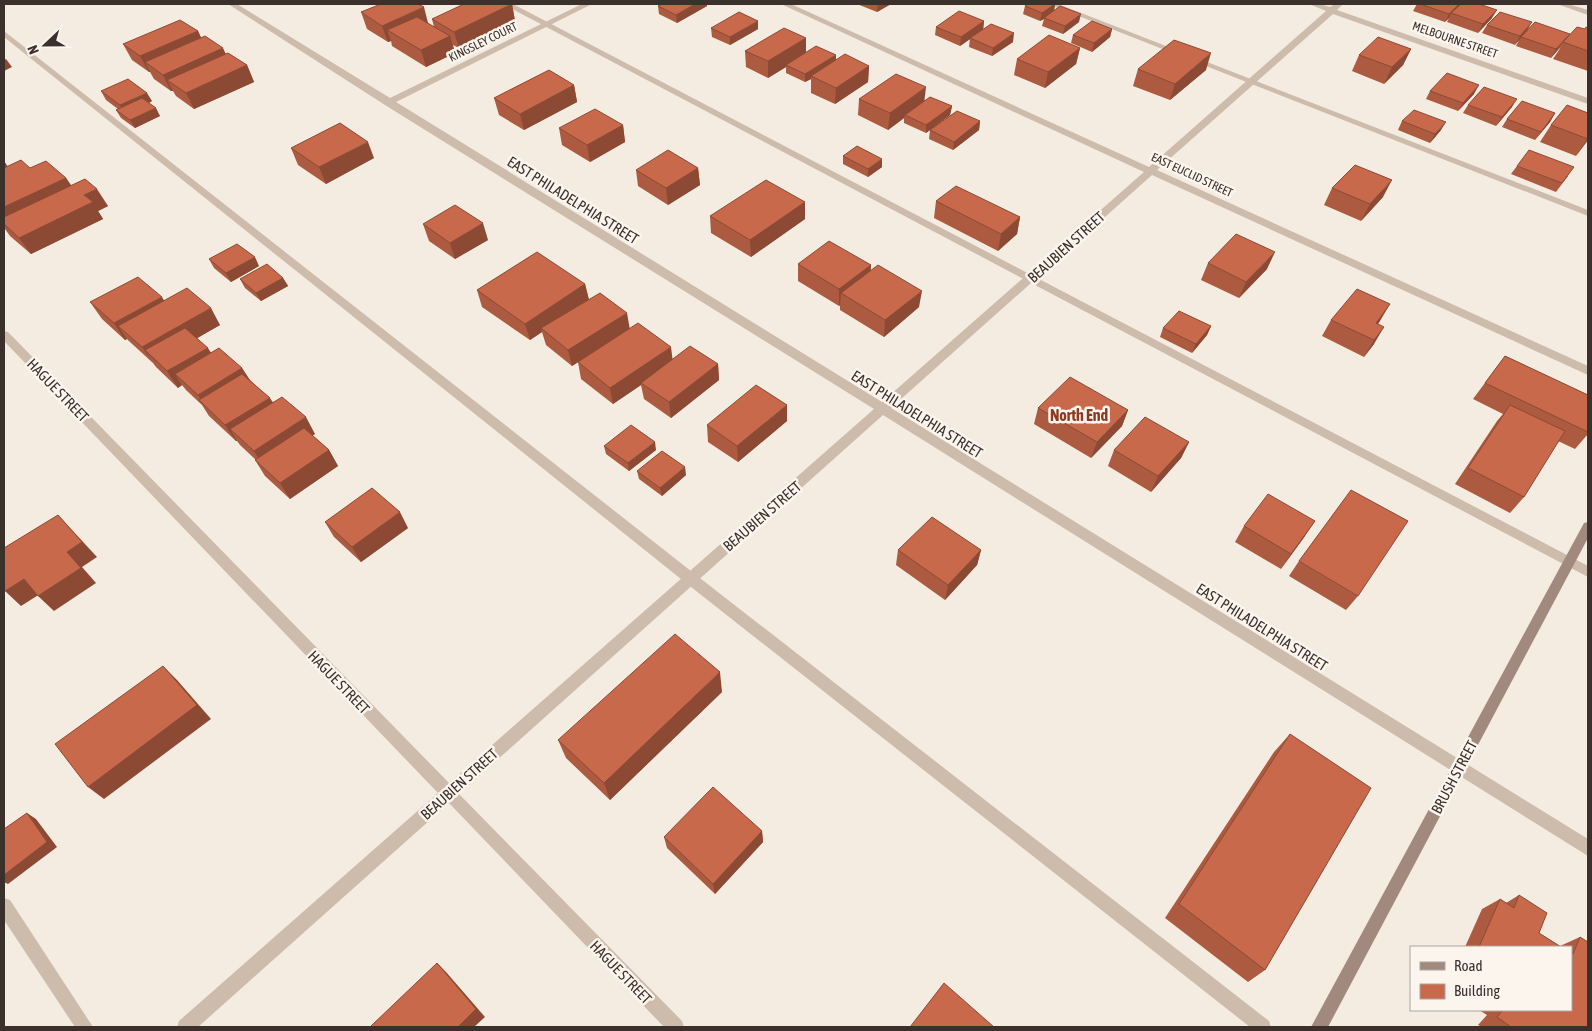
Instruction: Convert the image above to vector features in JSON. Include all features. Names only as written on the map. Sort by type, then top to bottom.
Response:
[{"type":"street","name":"EAST PHILADELPHIA STREET","points":[[232,4],[388,103],[1588,848]]},
{"type":"street","points":[[507,4],[1588,572]]},
{"type":"street","name":"KINGSLEY COURT","points":[[388,103],[588,4]]},
{"type":"street","name":"EAST EUCLID STREET","points":[[786,4],[1588,370]]},
{"type":"street","points":[[1052,4],[1588,213]]},
{"type":"street","name":"MELBOURNE STREET","points":[[1313,4],[1335,7],[1588,101]]},
{"type":"street","points":[[1561,4],[1588,13]]},
{"type":"street","name":"BEAUBIEN STREET","points":[[185,1027],[1335,7]]},
{"type":"street","points":[[4,33],[691,579],[1263,1027]]},
{"type":"street","name":"HAGUE STREET","points":[[4,335],[676,1027]]},
{"type":"street","name":"BRUSH STREET","points":[[1319,1027],[1588,527]]},
{"type":"street","points":[[4,906],[84,1027]]},
{"type":"building","points":[[381,4],[418,4],[424,7],[382,26],[361,12]]},
{"type":"building","points":[[464,4],[512,4],[454,32],[432,19]]},
{"type":"building","points":[[662,4],[695,4],[676,15],[658,6]]},
{"type":"building","points":[[1028,4],[1055,4],[1042,13],[1025,6]]},
{"type":"building","points":[[1420,4],[1459,4],[1449,14]]},
{"type":"building","points":[[1461,4],[1479,4],[1497,10],[1483,24],[1451,13]]},
{"type":"building","points":[[1060,6],[1081,14],[1065,26],[1044,18]]},
{"type":"building","points":[[959,11],[984,21],[961,37],[936,27]]},
{"type":"building","points":[[739,12],[758,21],[730,37],[711,28]]},
{"type":"building","points":[[1500,12],[1532,22],[1520,36],[1487,25]]},
{"type":"building","points":[[417,17],[450,36],[421,50],[387,30]]},
{"type":"building","points":[[180,20],[198,31],[140,56],[123,44]]},
{"type":"building","points":[[1092,21],[1112,29],[1094,43],[1073,35]]},
{"type":"building","points":[[1535,22],[1570,34],[1556,49],[1521,37]]},
{"type":"building","points":[[991,24],[1014,33],[993,48],[970,38]]},
{"type":"building","points":[[1577,27],[1588,28],[1588,51],[1563,42]]},
{"type":"building","points":[[784,28],[806,38],[768,61],[745,51]]},
{"type":"building","points":[[1049,35],[1080,48],[1048,72],[1017,59]]},
{"type":"building","points":[[205,36],[223,48],[163,75],[145,62]]},
{"type":"building","points":[[1378,37],[1411,49],[1392,67],[1359,55]]},
{"type":"building","points":[[1174,40],[1211,53],[1175,84],[1138,69]]},
{"type":"building","points":[[816,46],[836,55],[805,74],[786,65]]},
{"type":"building","points":[[228,53],[247,65],[186,93],[167,80]]},
{"type":"building","points":[[845,54],[869,66],[836,88],[811,76]]},
{"type":"building","points":[[549,70],[574,85],[520,114],[494,98]]},
{"type":"building","points":[[1447,73],[1479,85],[1463,103],[1430,91]]},
{"type":"building","points":[[896,74],[926,87],[890,113],[859,99]]},
{"type":"building","points":[[128,79],[147,93],[120,105],[101,91]]},
{"type":"building","points":[[1484,87],[1517,99],[1502,117],[1468,105]]},
{"type":"building","points":[[930,97],[952,106],[926,125],[905,115]]},
{"type":"building","points":[[142,98],[156,108],[130,120],[116,110]]},
{"type":"building","points":[[1522,101],[1555,113],[1541,132],[1507,119]]},
{"type":"building","points":[[1567,105],[1588,113],[1588,139],[1551,125]]},
{"type":"building","points":[[595,109],[623,125],[587,145],[559,128]]},
{"type":"building","points":[[1414,110],[1446,122],[1435,134],[1402,121]]},
{"type":"building","points":[[957,111],[980,121],[954,142],[930,130]]},
{"type":"building","points":[[340,123],[368,142],[319,167],[291,148]]},
{"type":"building","points":[[857,146],[882,159],[868,169],[843,156]]},
{"type":"building","points":[[668,150],[698,168],[666,188],[636,170]]},
{"type":"building","points":[[1529,150],[1574,167],[1562,183],[1517,166]]},
{"type":"building","points":[[21,160],[30,168],[46,161],[66,178],[4,207],[4,168]]},
{"type":"building","points":[[1355,165],[1392,180],[1370,204],[1332,188]]},
{"type":"building","points":[[85,179],[97,189],[84,195],[93,202],[19,238],[4,224],[4,217]]},
{"type":"building","points":[[766,180],[805,202],[750,240],[710,216]]},
{"type":"building","points":[[956,186],[1020,217],[1001,234],[936,201]]},
{"type":"building","points":[[455,205],[483,223],[450,243],[423,224]]},
{"type":"building","points":[[1236,234],[1275,252],[1246,282],[1208,263]]},
{"type":"building","points":[[829,241],[871,265],[839,289],[798,264]]},
{"type":"building","points":[[237,244],[255,257],[226,273],[209,259]]},
{"type":"building","points":[[537,252],[585,284],[525,324],[477,290]]},
{"type":"building","points":[[267,264],[283,278],[256,293],[240,279]]},
{"type":"building","points":[[878,265],[922,291],[885,320],[841,293]]},
{"type":"building","points":[[138,277],[162,297],[114,323],[90,302]]},
{"type":"building","points":[[187,288],[211,308],[142,347],[118,326]]},
{"type":"building","points":[[1357,289],[1390,304],[1376,323],[1384,327],[1374,340],[1331,320]]},
{"type":"building","points":[[600,293],[627,313],[568,350],[541,328]]},
{"type":"building","points":[[1179,311],[1211,326],[1196,344],[1163,328]]},
{"type":"building","points":[[638,323],[671,347],[610,388],[578,362]]},
{"type":"building","points":[[185,328],[208,348],[167,371],[145,350]]},
{"type":"building","points":[[690,346],[718,364],[669,402],[641,383]]},
{"type":"building","points":[[219,348],[242,368],[198,395],[175,374]]},
{"type":"building","points":[[1505,356],[1588,395],[1588,432],[1485,383]]},
{"type":"building","points":[[242,374],[270,398],[225,425],[199,400]]},
{"type":"building","points":[[1070,377],[1128,410],[1097,442],[1038,408]]},
{"type":"building","points":[[756,385],[787,405],[737,446],[707,425]]},
{"type":"building","points":[[282,397],[306,417],[254,451],[230,429]]},
{"type":"building","points":[[1510,405],[1565,431],[1524,497],[1468,468]]},
{"type":"building","points":[[1145,417],[1189,442],[1158,476],[1114,450]]},
{"type":"building","points":[[631,425],[655,442],[628,463],[604,446]]},
{"type":"building","points":[[304,428],[329,450],[280,483],[255,460]]},
{"type":"building","points":[[662,451],[685,467],[660,488],[637,471]]},
{"type":"building","points":[[372,488],[400,512],[352,547],[325,522]]},
{"type":"building","points":[[1351,490],[1408,521],[1358,596],[1299,561]]},
{"type":"building","points":[[1268,494],[1315,521],[1291,554],[1244,526]]},
{"type":"building","points":[[58,515],[82,542],[67,552],[81,568],[38,596],[24,579],[5,591],[4,548]]},
{"type":"building","points":[[932,517],[981,550],[948,585],[898,550]]},
{"type":"building","points":[[675,634],[720,672],[604,783],[558,740]]},
{"type":"building","points":[[163,666],[197,705],[88,787],[55,744]]},
{"type":"building","points":[[1290,734],[1371,788],[1265,970],[1179,904]]},
{"type":"building","points":[[713,787],[762,831],[713,884],[664,837]]},
{"type":"building","points":[[27,813],[47,842],[4,875],[4,829]]},
{"type":"building","points":[[1519,895],[1547,913],[1539,933],[1559,946],[1479,946],[1500,899],[1514,908]]},
{"type":"building","points":[[1580,937],[1588,942],[1588,1027],[1511,1027],[1497,1017],[1502,1011],[1572,1011],[1573,954]]},
{"type":"building","points":[[437,963],[476,1009],[458,1027],[371,1027],[371,1026]]},
{"type":"building","points":[[944,983],[994,1027],[910,1027]]},
{"type":"district","name":"North End","points":[[1079,415]]}]
